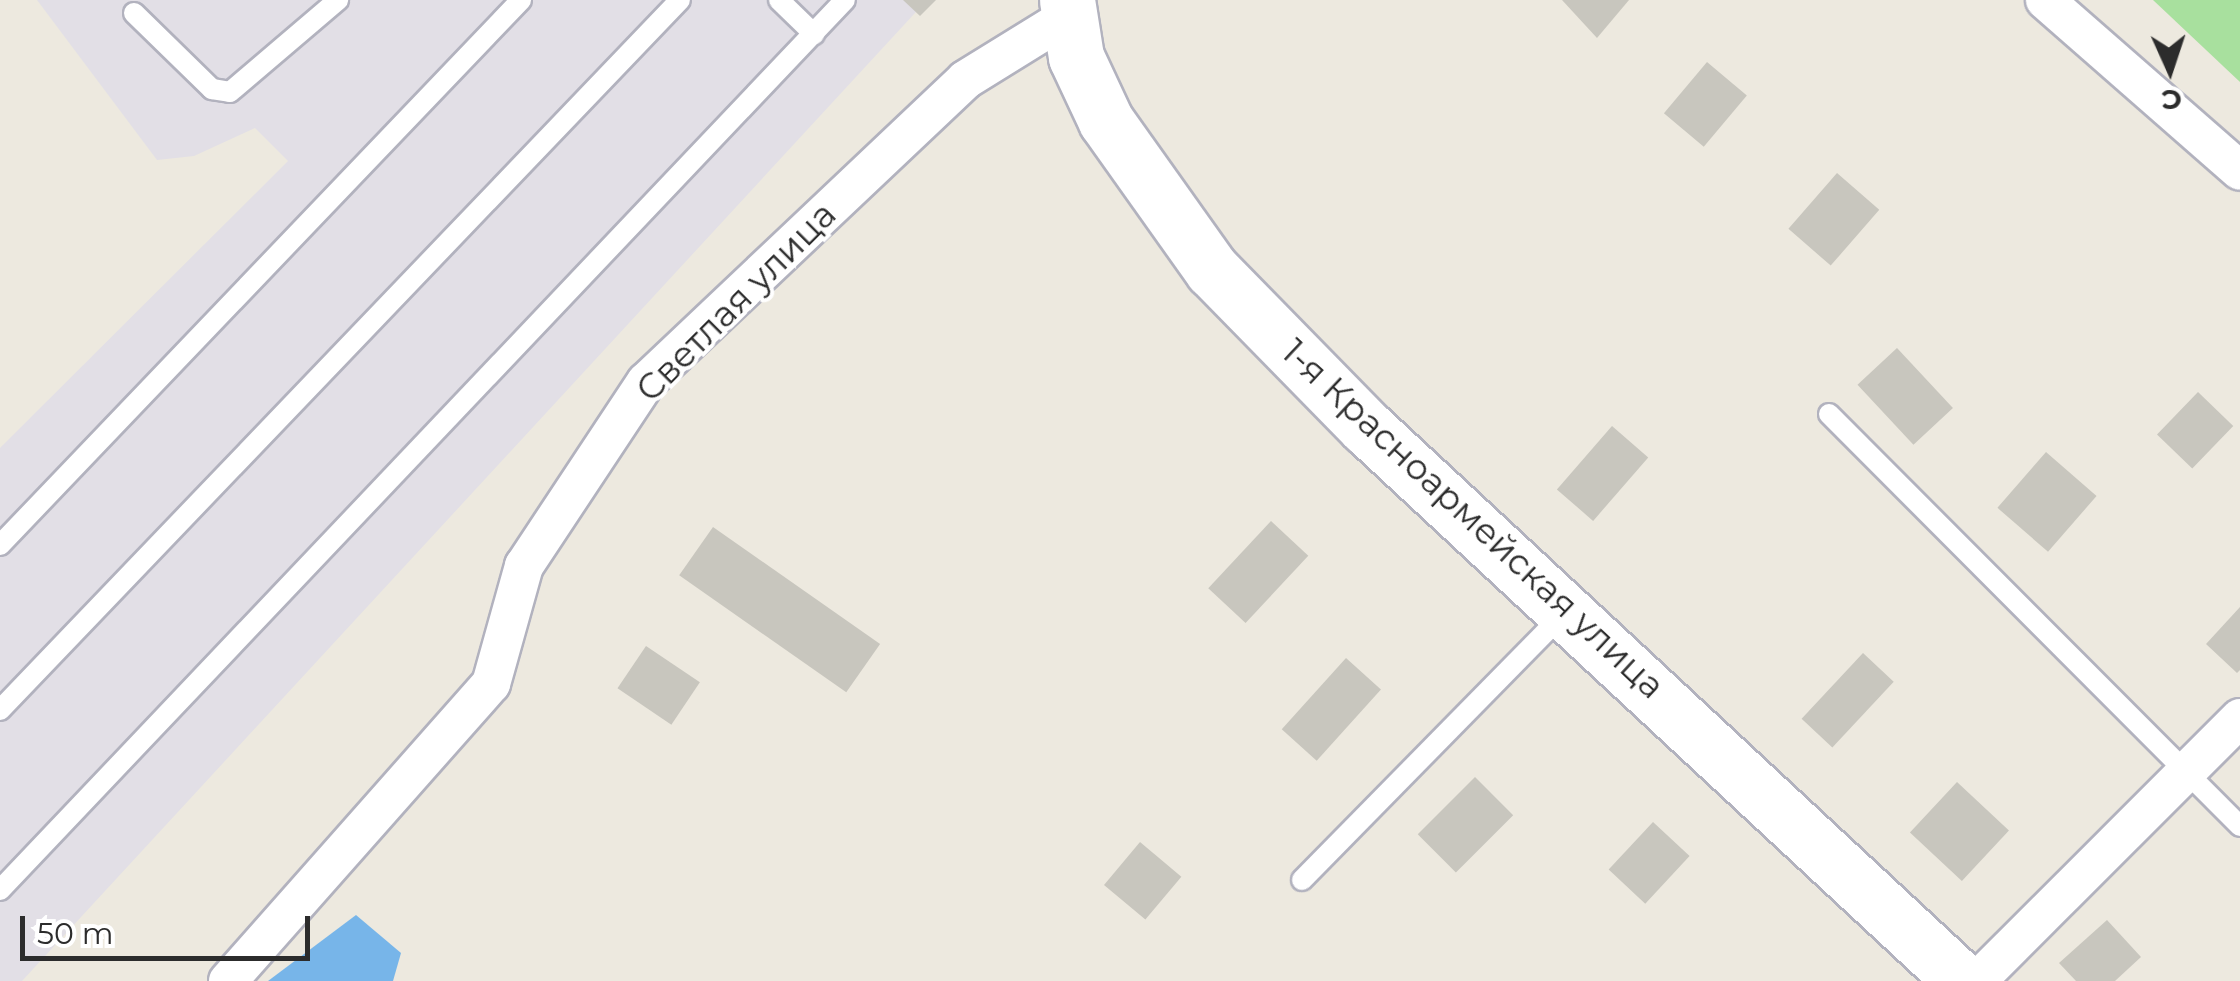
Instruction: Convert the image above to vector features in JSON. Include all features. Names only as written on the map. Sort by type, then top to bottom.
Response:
[{"type":"street","points":[[2045,0],[2240,172]]},
{"type":"street","name":"1-я Красноармейская улица","points":[[1067,8],[1106,121],[1212,270],[1366,427],[1569,607],[1962,981]]},
{"type":"street","name":"Светлая улица","points":[[228,981],[491,684],[524,566],[646,382],[964,80],[1067,8]]},
{"type":"street","points":[[1977,981],[2240,718]]},
{"type":"lane","points":[[134,13],[212,89],[230,92],[338,0]]},
{"type":"lane","points":[[0,544],[520,0]]},
{"type":"lane","points":[[0,710],[680,0]]},
{"type":"lane","points":[[779,0],[814,34]]},
{"type":"lane","points":[[0,890],[846,0]]},
{"type":"lane","points":[[1830,414],[2190,771],[2240,826]]},
{"type":"lane","points":[[1302,880],[1569,607]]},
{"type":"shaded area","points":[[37,0],[927,0],[22,981],[0,981],[0,448],[288,161],[255,128],[194,156],[157,160]]},
{"type":"green space","points":[[2153,0],[2240,0],[2240,82]]},
{"type":"water","points":[[356,915],[401,953],[393,981],[268,981]]},
{"type":"building","points":[[903,0],[936,0],[920,16]]},
{"type":"building","points":[[1562,0],[1629,0],[1597,38]]},
{"type":"building","points":[[1707,62],[1747,95],[1704,147],[1664,113]]},
{"type":"building","points":[[1837,173],[1879,210],[1831,266],[1788,229]]},
{"type":"building","points":[[1897,348],[1953,408],[1913,445],[1858,385]]},
{"type":"building","points":[[2198,392],[2233,426],[2192,468],[2157,434]]},
{"type":"building","points":[[1612,426],[1648,457],[1593,521],[1557,489]]},
{"type":"building","points":[[2046,452],[2097,496],[2048,552],[1997,508]]},
{"type":"building","points":[[1271,521],[1308,556],[1246,623],[1208,588]]},
{"type":"building","points":[[713,527],[880,644],[846,692],[679,575]]},
{"type":"building","points":[[2240,607],[2240,670],[2237,673],[2206,644]]},
{"type":"building","points":[[646,646],[700,682],[671,725],[617,688]]},
{"type":"building","points":[[1863,653],[1894,682],[1832,747],[1802,719]]},
{"type":"building","points":[[1346,658],[1381,689],[1317,761],[1282,729]]},
{"type":"building","points":[[1475,777],[1513,815],[1456,872],[1418,834]]},
{"type":"building","points":[[1957,782],[2009,830],[1962,881],[1910,832]]},
{"type":"building","points":[[1653,822],[1690,856],[1645,904],[1609,870]]},
{"type":"building","points":[[1140,842],[1181,877],[1145,920],[1104,885]]},
{"type":"building","points":[[2107,920],[2141,957],[2115,981],[2076,981],[2059,963]]}]
